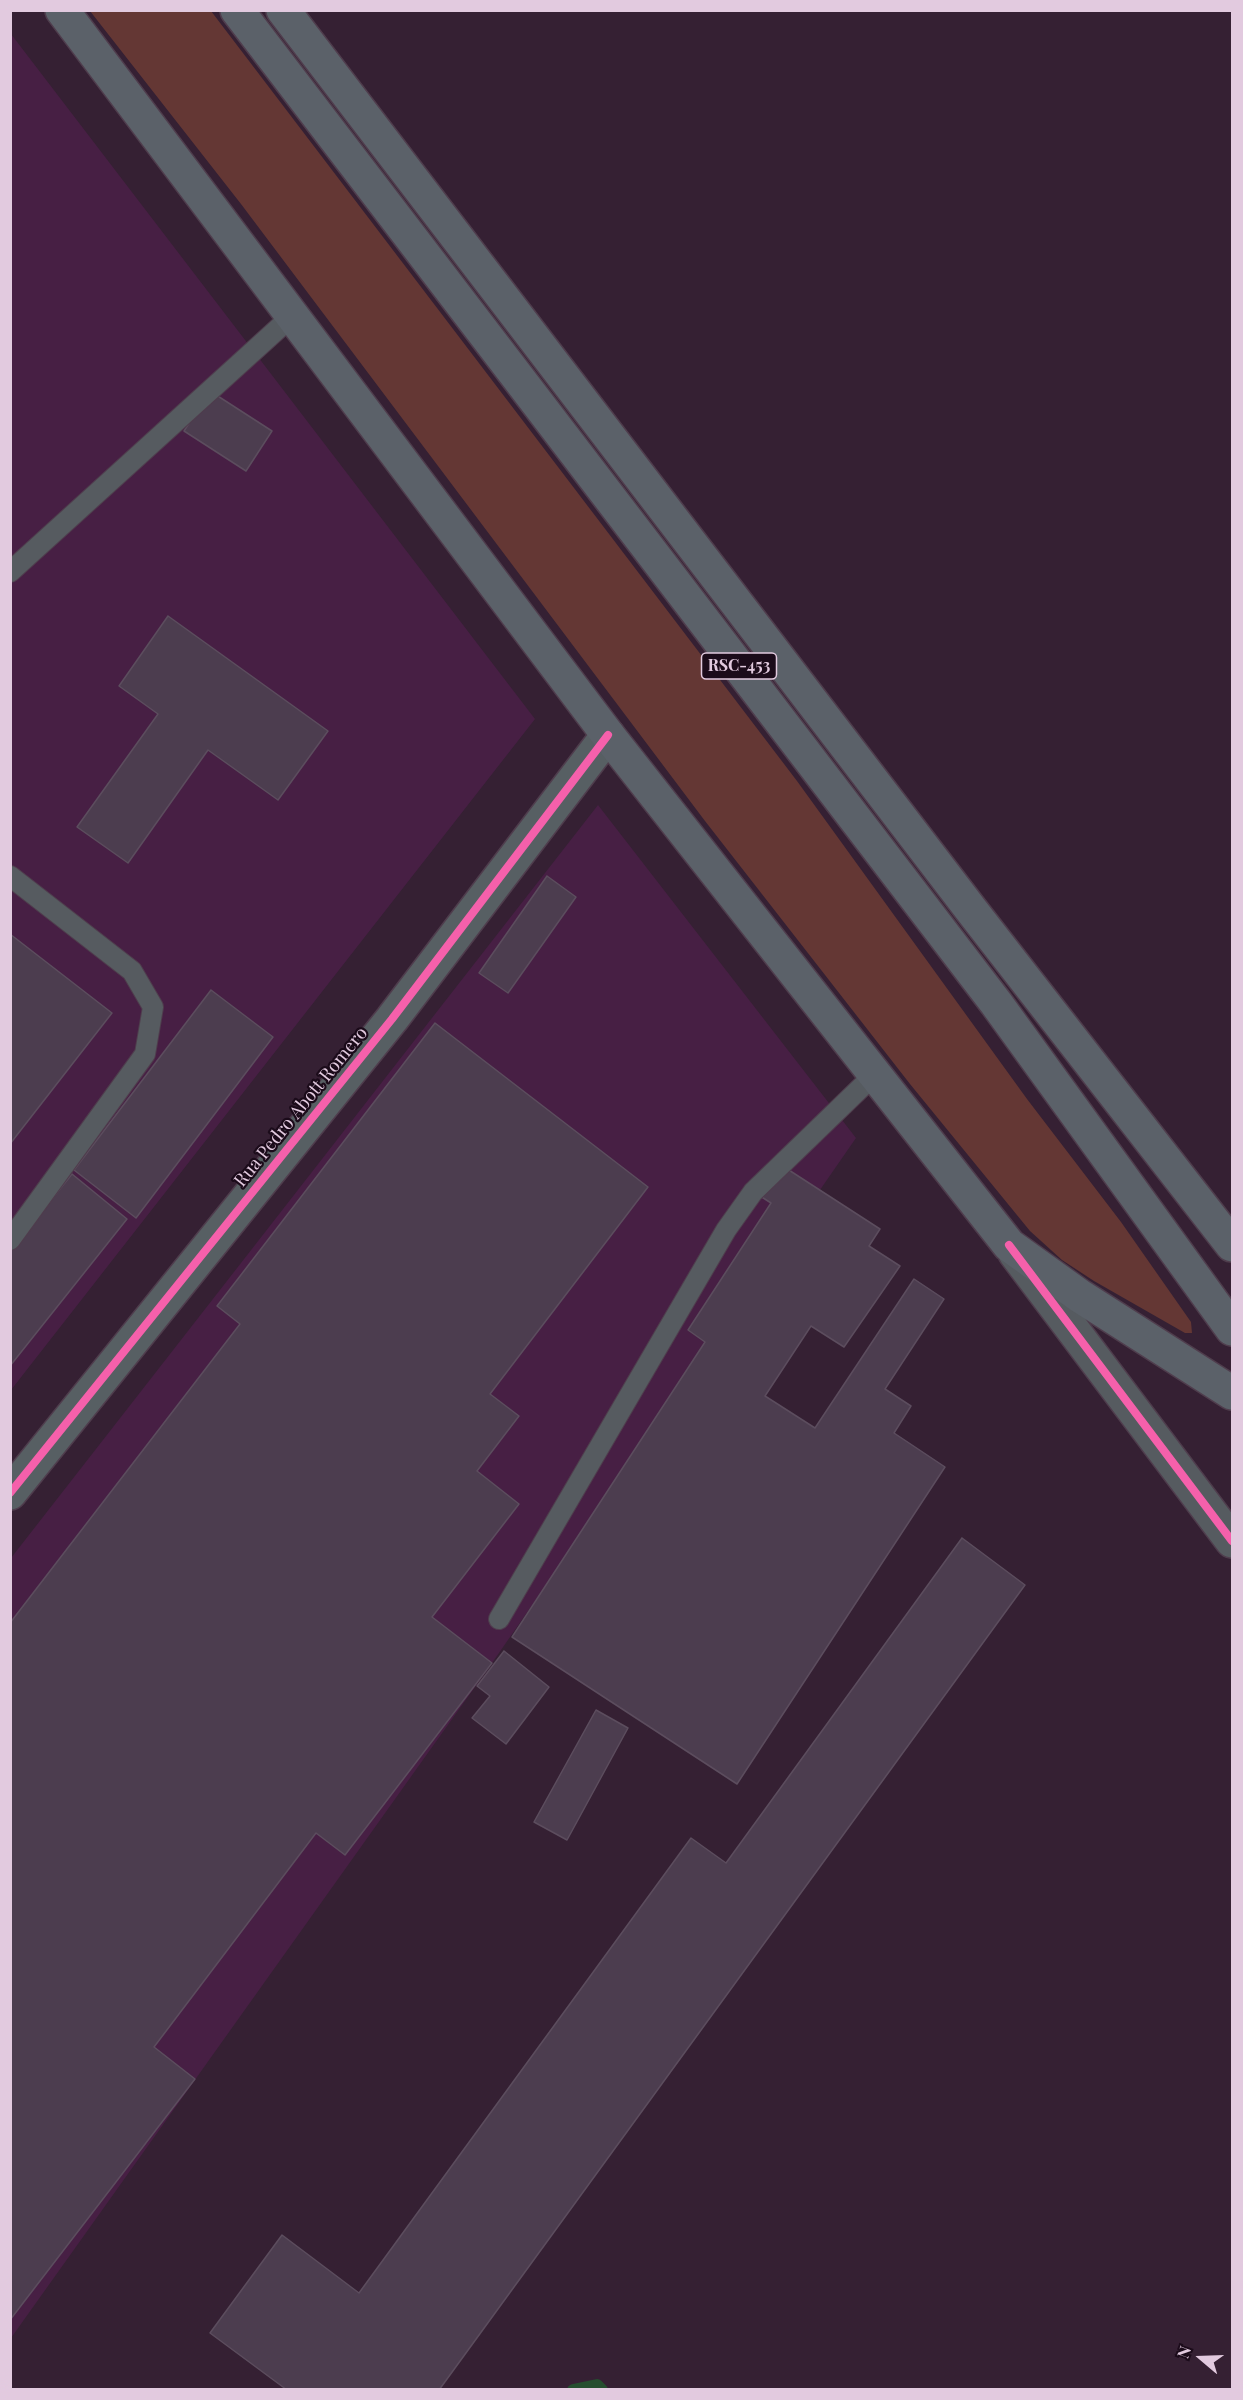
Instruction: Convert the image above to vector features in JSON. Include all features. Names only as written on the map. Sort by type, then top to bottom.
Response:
[{"type":"highway","points":[[62,10],[608,735],[1009,1245],[1080,1296],[1233,1393]]},
{"type":"highway","name":"RSC-453","points":[[237,10],[996,1003],[1233,1329]]},
{"type":"highway","name":"RSC-453","points":[[283,10],[972,912],[1233,1245]]},
{"type":"street","name":"Rua Pedro Abott Romero","points":[[10,1493],[392,1019],[608,735]]},
{"type":"street","points":[[1009,1245],[1233,1541]]},
{"type":"lane","points":[[10,572],[292,316]]},
{"type":"lane","points":[[10,876],[132,971],[153,1008],[146,1054],[10,1240]]},
{"type":"lane","points":[[499,1619],[726,1230],[753,1192],[875,1074]]},
{"type":"shaded area","points":[[90,11],[211,11],[797,781],[1027,1099],[1121,1222],[1191,1322],[1192,1333],[1185,1333],[1094,1281],[1062,1260],[1030,1231],[910,1084],[705,821],[241,204]]},
{"type":"shaded area","points":[[11,34],[535,719],[11,1390]]},
{"type":"shaded area","points":[[598,805],[856,1138],[492,1663],[11,2338],[11,1558]]},
{"type":"building","points":[[210,391],[272,431],[246,471],[184,431]]},
{"type":"building","points":[[168,616],[328,731],[278,800],[208,750],[128,863],[77,827],[158,714],[119,686]]},
{"type":"building","points":[[547,876],[576,897],[508,993],[479,973]]},
{"type":"building","points":[[10,934],[112,1013],[10,1144]]},
{"type":"building","points":[[211,990],[273,1037],[136,1218],[74,1170]]},
{"type":"building","points":[[435,1023],[648,1187],[490,1394],[519,1416],[477,1471],[519,1504],[432,1617],[492,1663],[345,1855],[316,1833],[154,2047],[195,2079],[10,2320],[10,1623],[240,1324],[217,1306]]},
{"type":"building","points":[[778,1163],[880,1229],[869,1246],[900,1266],[844,1347],[811,1326],[765,1396],[815,1428],[914,1279],[944,1299],[885,1389],[911,1406],[894,1433],[945,1467],[737,1784],[512,1637],[705,1342],[688,1330],[771,1203],[757,1194]]},
{"type":"building","points":[[72,1174],[127,1219],[10,1366],[10,1251]]},
{"type":"building","points":[[962,1538],[1025,1585],[439,2390],[287,2390],[210,2333],[282,2235],[359,2293],[691,1838],[726,1863]]},
{"type":"building","points":[[504,1651],[549,1687],[506,1744],[472,1718],[490,1696],[477,1686]]},
{"type":"building","points":[[596,1710],[628,1728],[567,1840],[534,1822]]},
{"type":"waterway","points":[[573,2390],[597,2385],[602,2390]]},
{"type":"cycle path","points":[[10,1493],[392,1019],[608,735]]},
{"type":"cycle path","points":[[1009,1245],[1232,1541]]}]
